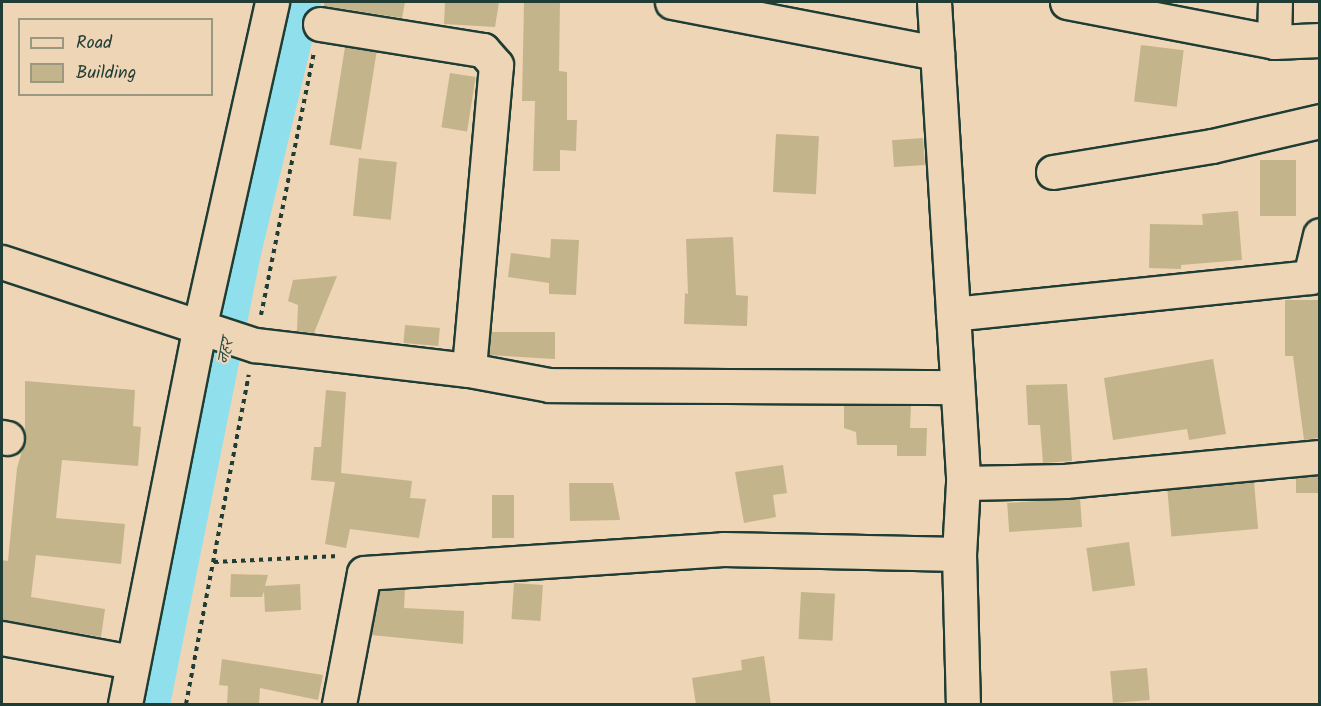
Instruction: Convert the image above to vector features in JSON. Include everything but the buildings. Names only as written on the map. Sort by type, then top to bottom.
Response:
[{"type":"street","points":[[125,705],[199,329],[272,2]]},
{"type":"street","points":[[672,2],[937,53]]},
{"type":"street","points":[[1067,2],[1109,5],[1274,42],[1320,40]]},
{"type":"street","points":[[1274,42],[1275,2]]},
{"type":"street","points":[[936,6],[963,483],[959,554],[963,705]]},
{"type":"street","points":[[320,24],[483,50],[496,65],[469,370]]},
{"type":"street","points":[[1053,172],[1212,146],[1320,121]]},
{"type":"street","points":[[953,314],[1310,277],[1320,235]]},
{"type":"street","points":[[2,262],[199,329],[255,345],[469,370],[549,385],[957,387]]},
{"type":"street","points":[[963,483],[1065,481],[1320,457]]},
{"type":"street","points":[[339,705],[364,573],[723,549],[959,554]]},
{"type":"street","points":[[2,638],[132,662]]},
{"type":"path","points":[[214,562],[341,556],[364,573]]},
{"type":"waterway","name":"नहर","points":[[155,704],[245,257],[306,2]]}]
